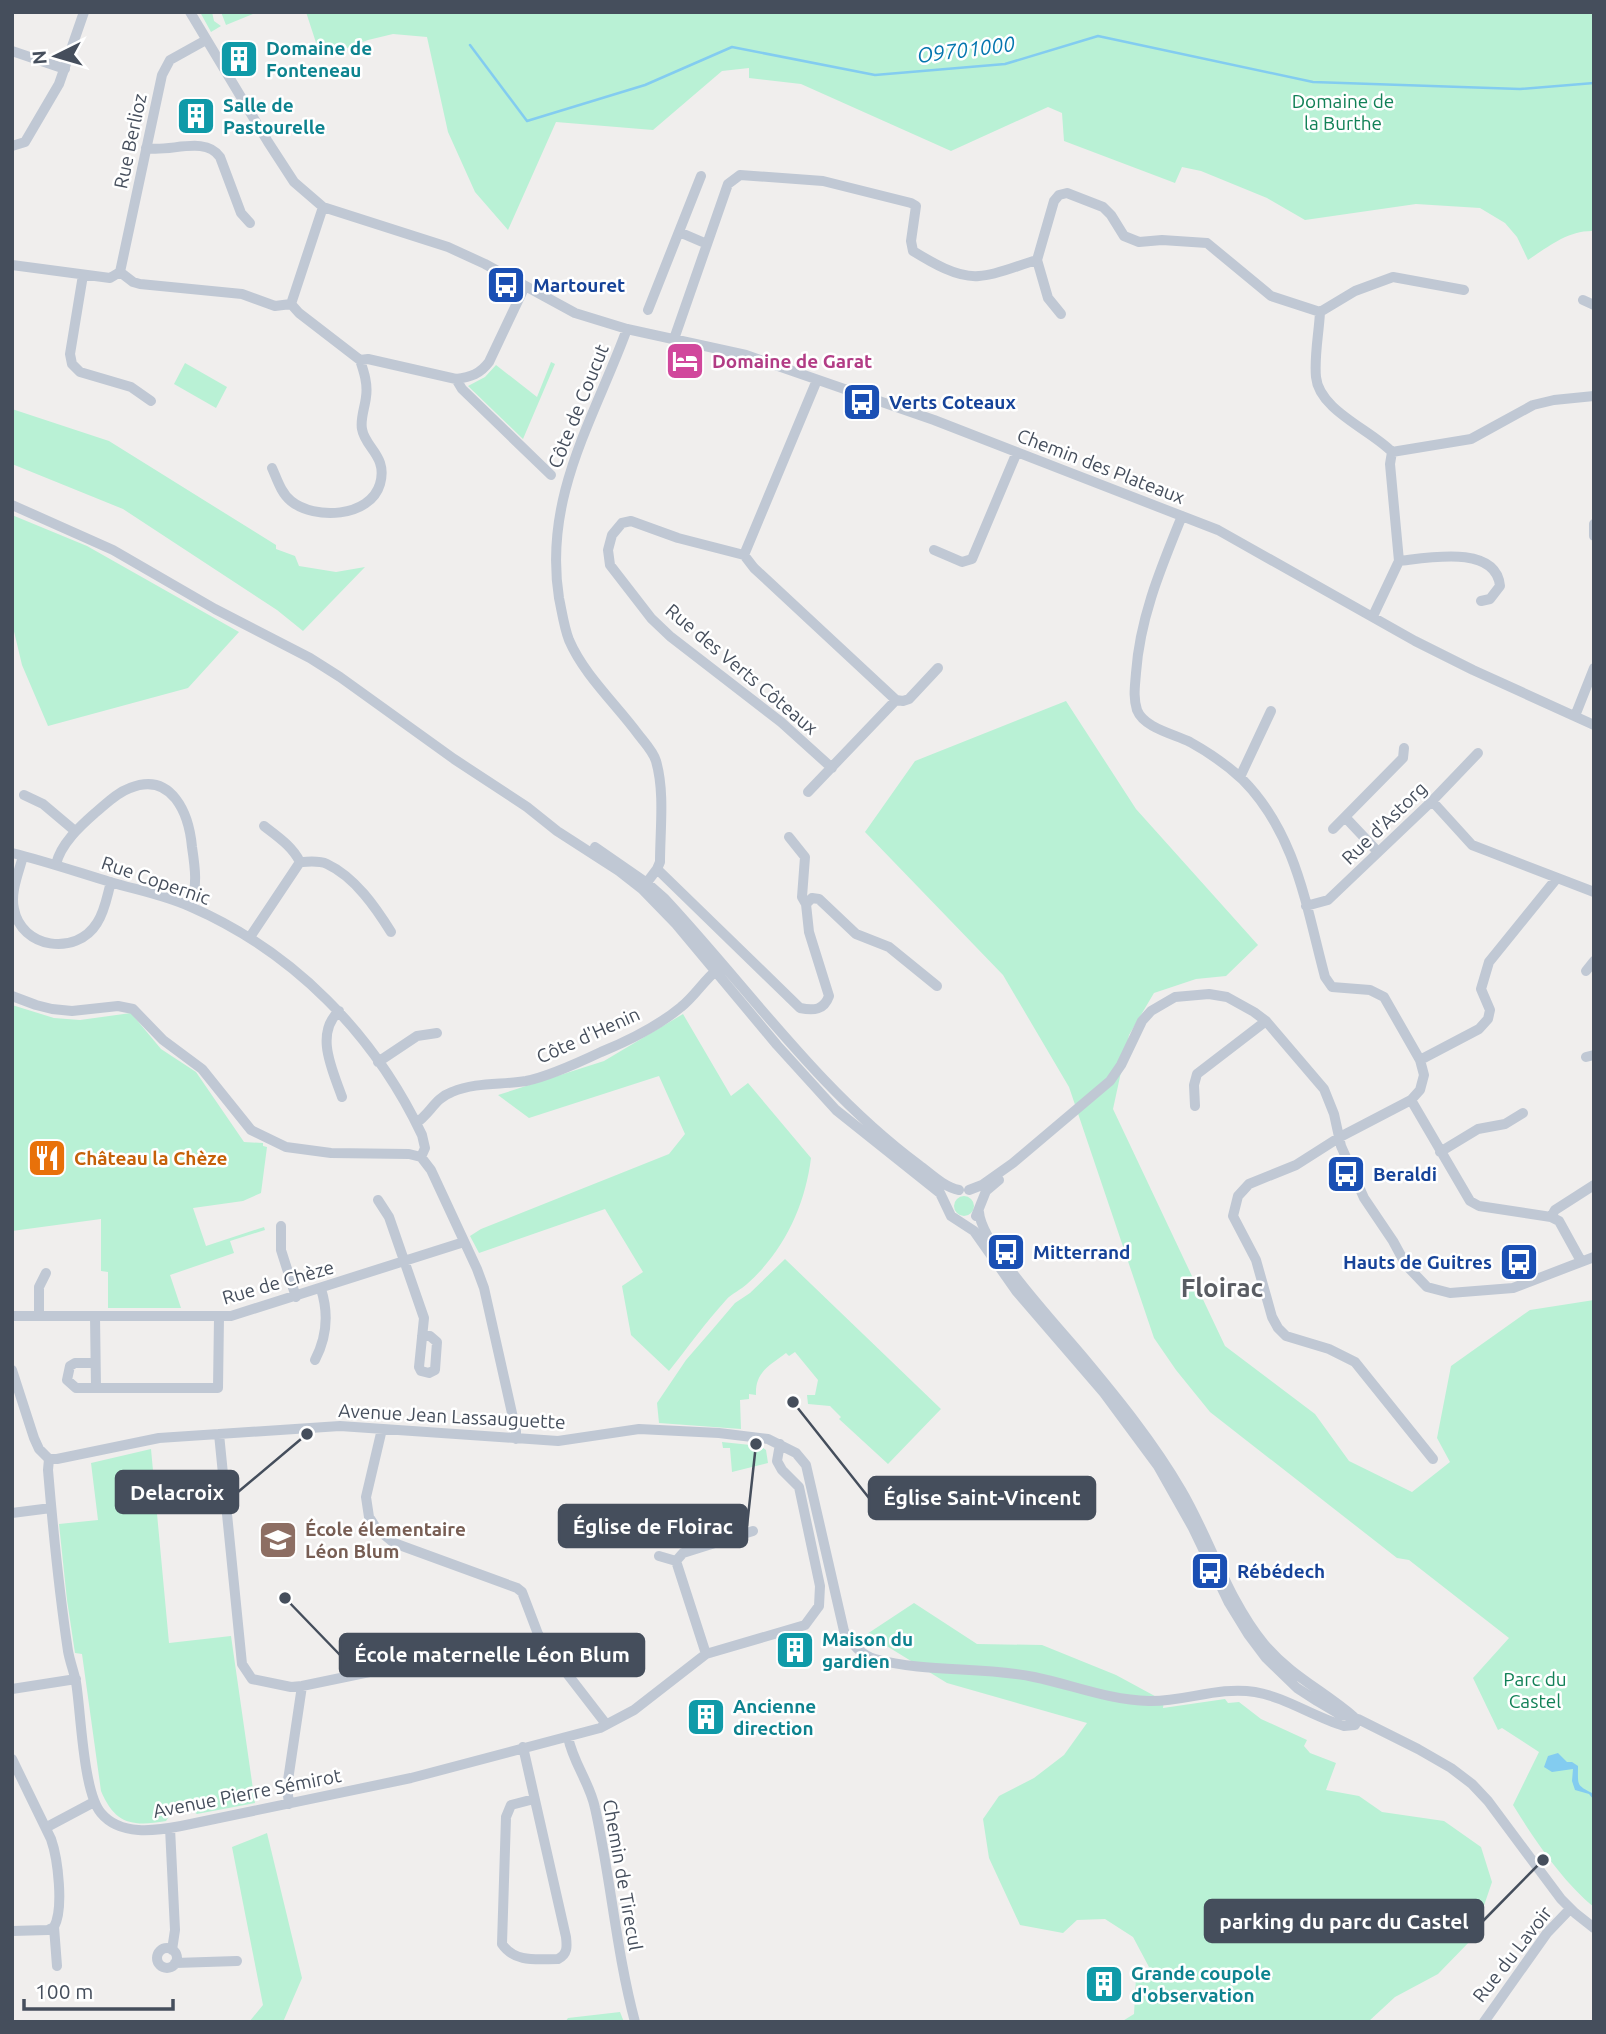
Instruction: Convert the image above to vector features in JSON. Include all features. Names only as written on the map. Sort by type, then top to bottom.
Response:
[{"type":"street","points":[[12,146],[25,142],[53,95],[65,69],[84,12]]},
{"type":"street","name":"Chemin des Plateaux","points":[[190,12],[236,92],[294,181],[323,208],[448,247],[575,313],[627,329],[746,355],[934,420],[1222,532],[1473,670],[1594,725]]},
{"type":"street","name":"Rue Berlioz","points":[[120,272],[162,75],[167,63],[206,40]]},
{"type":"street","points":[[12,51],[65,69]]},
{"type":"street","points":[[146,148],[159,151],[203,146],[215,150],[241,214],[250,223]]},
{"type":"street","points":[[674,339],[728,184],[734,177],[748,175],[823,181],[911,202],[916,206],[911,241],[913,251],[937,265],[969,276],[981,276],[1037,260]]},
{"type":"street","points":[[648,310],[701,176]]},
{"type":"street","points":[[1061,314],[1048,298],[1037,260],[1055,201],[1059,195],[1067,193],[1103,207],[1124,236],[1139,242],[1162,240],[1207,243],[1271,296],[1320,312],[1355,291],[1393,277],[1464,290]]},
{"type":"street","points":[[291,304],[323,208]]},
{"type":"street","points":[[679,232],[707,244]]},
{"type":"street","points":[[12,265],[110,278],[120,272],[140,284],[230,292],[275,306],[291,304]]},
{"type":"street","points":[[83,275],[71,354],[75,369],[80,373],[131,387],[151,401]]},
{"type":"street","points":[[360,360],[368,359],[456,379],[470,377],[482,371],[489,362],[524,286]]},
{"type":"street","points":[[1583,300],[1594,305]]},
{"type":"street","points":[[272,468],[288,499],[310,512],[332,513],[356,508],[375,494],[381,476],[377,456],[362,430],[367,395],[360,360],[291,304]]},
{"type":"street","points":[[1320,312],[1316,377],[1318,388],[1330,405],[1383,442],[1392,452]]},
{"type":"street","name":"Côte de Coucut","points":[[627,329],[587,424],[568,478],[555,548],[556,576],[569,640],[585,667],[656,761],[660,791],[660,862],[657,869]]},
{"type":"street","points":[[456,379],[462,389],[551,475]]},
{"type":"street","points":[[817,380],[744,555],[754,568],[896,700],[909,699],[938,668]]},
{"type":"street","points":[[1392,452],[1471,439],[1533,405],[1594,396]]},
{"type":"street","points":[[934,550],[962,562],[972,559],[1017,452]]},
{"type":"street","points":[[1373,616],[1399,561],[1390,464],[1392,452]]},
{"type":"street","points":[[12,505],[113,550],[215,609],[310,658],[454,759],[527,807],[561,825],[645,886],[676,924],[858,1114],[913,1161],[952,1189],[964,1190],[979,1199],[981,1226],[1011,1270],[1110,1389],[1163,1462],[1254,1630],[1271,1652],[1302,1681],[1357,1719]]},
{"type":"street","points":[[1182,516],[1142,623],[1134,697],[1138,713],[1146,721],[1190,743],[1229,768],[1276,821],[1284,836],[1325,976],[1332,987],[1370,990],[1384,997],[1420,1060],[1424,1075],[1420,1090],[1410,1100],[1296,1164],[1249,1184],[1238,1196],[1233,1216],[1256,1261],[1272,1317],[1278,1328],[1286,1336],[1329,1349],[1355,1362],[1433,1459]]},
{"type":"street","name":"Rue des Verts Côteaux","points":[[744,555],[678,538],[631,521],[622,523],[612,536],[608,550],[610,565],[651,618],[832,768]]},
{"type":"street","points":[[1594,524],[1594,536]]},
{"type":"street","points":[[1399,561],[1475,557],[1499,578],[1500,586],[1490,599],[1481,601]]},
{"type":"street","points":[[1575,716],[1594,668]]},
{"type":"street","points":[[808,792],[896,700]]},
{"type":"street","points":[[1240,778],[1271,711]]},
{"type":"street","points":[[1333,829],[1403,758],[1404,748]]},
{"type":"street","name":"Rue d'Astorg","points":[[1306,906],[1328,900],[1478,753]]},
{"type":"street","points":[[56,864],[59,853],[75,831],[116,794],[151,784],[167,789],[176,799],[191,833],[196,893],[190,906]]},
{"type":"street","points":[[23,795],[43,804],[75,831]]},
{"type":"street","points":[[1432,801],[1472,845],[1594,892]]},
{"type":"street","points":[[1345,817],[1378,852]]},
{"type":"street","points":[[264,826],[283,840],[300,862]]},
{"type":"street","points":[[645,886],[657,869],[800,1008],[811,1011],[826,1004],[829,996],[809,932],[806,904],[802,897],[805,857],[789,837]]},
{"type":"street","points":[[18,854],[14,908],[18,922],[37,941],[64,945],[86,935],[97,925],[111,882]]},
{"type":"street","name":"Rue Copernic","points":[[18,854],[190,906],[250,937],[293,968],[339,1011],[378,1062],[416,1123],[425,1148],[421,1157]]},
{"type":"street","points":[[300,862],[318,861],[328,864],[376,908],[391,932]]},
{"type":"street","points":[[250,937],[300,862]]},
{"type":"street","points":[[1420,1060],[1479,1028],[1488,1018],[1490,1010],[1481,989],[1489,962],[1557,878]]},
{"type":"street","points":[[806,904],[812,898],[819,900],[856,934],[890,947],[937,986]]},
{"type":"street","points":[[1586,971],[1594,961]]},
{"type":"street","points":[[719,968],[777,1045],[835,1110],[940,1193],[951,1216],[974,1231],[1017,1292],[1104,1393],[1158,1466],[1193,1528],[1229,1603],[1256,1647],[1297,1688],[1339,1714],[1357,1719],[1429,1755],[1472,1784],[1488,1801],[1570,1909],[1594,1928]]},
{"type":"street","name":"Côte d'Henin","points":[[416,1123],[425,1117],[431,1106],[452,1092],[482,1084],[527,1081],[624,1041],[681,1008],[719,968]]},
{"type":"street","points":[[947,1206],[951,1196],[982,1185],[1013,1163],[1110,1081],[1121,1065],[1142,1021],[1151,1011],[1165,1000],[1192,994],[1209,994],[1227,997],[1266,1021],[1324,1089],[1348,1164],[1364,1198],[1406,1265],[1427,1287],[1450,1293],[1513,1288],[1594,1257]]},
{"type":"street","points":[[12,996],[36,1006],[62,1010],[118,1006],[133,1009],[163,1040],[202,1069],[251,1130],[286,1147],[331,1153],[421,1157],[431,1170],[484,1288],[516,1438]]},
{"type":"street","points":[[339,1011],[328,1024],[327,1046],[342,1097]]},
{"type":"street","points":[[1195,1106],[1194,1085],[1197,1074],[1266,1021]]},
{"type":"street","points":[[378,1062],[417,1036],[437,1033]]},
{"type":"street","points":[[1410,1100],[1470,1201],[1479,1206],[1551,1217],[1559,1221],[1581,1261]]},
{"type":"street","points":[[1440,1152],[1478,1129],[1505,1124],[1523,1113]]},
{"type":"street","points":[[961,1222],[972,1220],[980,1209],[986,1191],[1013,1163]]},
{"type":"street","points":[[1551,1217],[1555,1210],[1594,1185]]},
{"type":"street","points":[[378,1199],[389,1217],[424,1318],[422,1336]]},
{"type":"street","points":[[281,1226],[281,1250],[296,1297]]},
{"type":"street","name":"Rue de Chèze","points":[[12,1317],[231,1316],[464,1242]]},
{"type":"street","points":[[38,1315],[39,1287],[46,1273]]},
{"type":"street","points":[[315,1360],[324,1342],[327,1307],[321,1289]]},
{"type":"street","points":[[95,1316],[96,1388]]},
{"type":"street","points":[[95,1363],[75,1363],[70,1366],[67,1380],[76,1388],[218,1388],[219,1317]]},
{"type":"street","points":[[12,1370],[34,1438],[39,1449],[49,1459],[51,1508],[69,1655],[76,1679],[94,1802],[47,1827]]},
{"type":"street","name":"Avenue Jean Lassauguette","points":[[49,1459],[159,1438],[340,1426],[569,1440],[654,1429],[768,1439],[796,1453],[806,1465],[845,1631],[850,1641],[866,1655],[905,1663],[1033,1676],[1101,1695],[1135,1700],[1172,1700],[1231,1690],[1250,1691],[1344,1726],[1355,1725],[1357,1719]]},
{"type":"street","points":[[382,1429],[366,1497],[369,1517],[376,1528],[394,1543],[522,1592],[538,1634],[606,1724]]},
{"type":"street","points":[[219,1434],[242,1664],[248,1675],[258,1681],[292,1687],[302,1686],[466,1653],[545,1645]]},
{"type":"street","points":[[676,1561],[706,1654],[800,1628],[811,1619],[819,1606],[820,1586],[796,1482],[776,1461],[780,1444]]},
{"type":"street","points":[[12,1513],[51,1508]]},
{"type":"street","points":[[676,1561],[683,1553],[753,1531]]},
{"type":"street","points":[[659,1556],[676,1561]]},
{"type":"street","name":"Avenue Pierre Sémirot","points":[[94,1802],[100,1813],[118,1826],[129,1829],[170,1828],[411,1778],[568,1737],[606,1724],[634,1710],[706,1654]]},
{"type":"street","points":[[12,1689],[76,1679]]},
{"type":"street","points":[[289,1804],[287,1787],[302,1686]]},
{"type":"street","name":"Chemin de Tirecul","points":[[568,1737],[576,1765],[593,1799],[605,1853],[623,1975],[635,2022]]},
{"type":"street","points":[[523,1747],[566,1937],[566,1950],[558,1959],[522,1958],[508,1954],[502,1944],[506,1817],[511,1805],[534,1799]]},
{"type":"street","points":[[12,1759],[47,1827],[55,1849],[58,1915],[54,1927],[57,1966]]},
{"type":"street","points":[[170,1828],[175,1930],[172,1950],[177,1958],[175,1963]]},
{"type":"street","name":"Rue du Lavoir","points":[[1484,2022],[1547,1933],[1570,1909]]},
{"type":"street","points":[[12,1931],[48,1930],[54,1927]]},
{"type":"street","points":[[172,1950],[161,1950],[157,1959],[159,1963],[165,1967],[175,1963],[237,1961]]},
{"type":"green space","points":[[200,12],[212,12],[214,21],[221,26],[211,32]]},
{"type":"green space","points":[[221,12],[258,12],[226,25]]},
{"type":"green space","name":"Domaine de la Burthe","points":[[306,12],[1594,12],[1594,231],[1567,236],[1528,260],[1517,237],[1505,223],[1480,208],[1416,204],[1305,220],[1267,198],[1201,171],[1182,167],[1175,183],[1064,141],[1062,113],[1048,107],[951,151],[801,84],[749,78],[749,68],[722,71],[653,130],[556,122],[508,230],[475,192],[448,132],[427,37],[393,34],[368,40],[321,58]]},
{"type":"green space","points":[[551,362],[555,364],[523,439],[468,386],[485,377],[496,365],[537,397]]},
{"type":"green space","points":[[185,363],[227,387],[216,408],[174,384]]},
{"type":"green space","points":[[12,409],[109,441],[276,545],[276,549],[295,556],[299,566],[336,572],[365,567],[303,631],[277,610],[123,509],[12,464]]},
{"type":"green space","points":[[12,515],[87,546],[239,632],[188,688],[48,726],[22,665],[12,623]]},
{"type":"green space","name":"Parc du Castel","points":[[1066,701],[1136,809],[1258,945],[1226,976],[1196,979],[1154,993],[1129,1035],[1113,1109],[1225,1346],[1315,1414],[1349,1461],[1412,1492],[1450,1462],[1437,1438],[1451,1366],[1530,1310],[1594,1300],[1594,1907],[1560,1873],[1513,1805],[1539,1752],[1502,1728],[1498,1730],[1473,1678],[1509,1638],[1409,1560],[1397,1558],[1210,1412],[1176,1370],[1154,1338],[1069,1087],[1003,975],[865,832],[915,761]]},
{"type":"green space","points":[[12,1005],[54,1018],[80,1020],[131,1013],[161,1049],[196,1072],[244,1142],[263,1143],[263,1146],[267,1147],[261,1193],[243,1201],[193,1208],[206,1246],[264,1227],[265,1230],[230,1241],[234,1253],[170,1275],[181,1308],[108,1308],[108,1272],[101,1271],[101,1219],[12,1231]]},
{"type":"green space","points":[[683,1014],[731,1096],[748,1083],[811,1158],[798,1210],[791,1227],[772,1257],[745,1286],[728,1298],[669,1371],[631,1335],[622,1286],[643,1272],[605,1209],[479,1253],[470,1236],[481,1229],[669,1154],[685,1134],[659,1076],[529,1118],[498,1095],[604,1061]]},
{"type":"green space","points":[[964,1196],[971,1199],[974,1206],[971,1213],[964,1216],[957,1213],[954,1206],[957,1199]]},
{"type":"green space","points":[[785,1259],[941,1409],[888,1464],[839,1419],[841,1417],[830,1406],[808,1404],[807,1395],[815,1395],[818,1380],[795,1352],[789,1356],[786,1353],[764,1370],[756,1387],[756,1395],[749,1394],[749,1399],[740,1400],[741,1429],[659,1423],[657,1403],[686,1360],[735,1303],[750,1293]]},
{"type":"green space","points":[[722,1442],[760,1446],[766,1450],[768,1463],[732,1472],[730,1448],[723,1448]]},
{"type":"green space","points":[[151,1449],[169,1643],[231,1636],[255,1803],[197,1814],[188,1808],[172,1812],[166,1821],[134,1823],[119,1817],[106,1802],[101,1791],[82,1654],[75,1653],[59,1524],[98,1520],[91,1463]]},
{"type":"green space","points":[[914,1603],[977,1644],[1042,1645],[1116,1675],[1164,1701],[1163,1708],[1225,1699],[1228,1703],[1239,1702],[1261,1719],[1307,1740],[1304,1746],[1310,1753],[1336,1763],[1326,1790],[1359,1796],[1382,1812],[1444,1821],[1481,1847],[1492,1882],[1473,1938],[1438,1974],[1395,1997],[1368,2022],[1121,2022],[1134,2014],[1136,1977],[1149,1967],[1133,1937],[1105,1919],[1077,1920],[1063,1933],[1020,1925],[989,1858],[983,1819],[999,1796],[1034,1778],[1064,1755],[1087,1723],[947,1683],[867,1634]]},
{"type":"green space","points":[[267,1833],[302,1978],[283,2022],[249,2022],[263,2005],[232,1847]]},
{"type":"green space","points":[[620,2012],[624,2022],[565,2022],[568,2018]]},
{"type":"water","points":[[1558,1753],[1567,1762],[1578,1766],[1579,1784],[1594,1794],[1594,1800],[1589,1794],[1575,1790],[1572,1781],[1573,1769],[1552,1772],[1544,1767],[1548,1756]]},
{"type":"waterway","name":"O9701000","points":[[470,45],[527,121],[645,85],[732,47],[875,75],[1005,64],[1098,36],[1313,82],[1520,89],[1594,83]]},
{"type":"place","name":"Domaine de Fonteneau","points":[[239,59]]},
{"type":"place","name":"Salle de Pastourelle","points":[[196,116]]},
{"type":"place","name":"Martouret","points":[[506,285]]},
{"type":"place","name":"Domaine de Garat","points":[[685,361]]},
{"type":"place","name":"Verts Coteaux","points":[[862,402]]},
{"type":"place","name":"Château la Chèze","points":[[47,1158]]},
{"type":"place","name":"Beraldi","points":[[1346,1174]]},
{"type":"place","name":"Mitterrand","points":[[1006,1252]]},
{"type":"place","name":"Hauts de Guitres","points":[[1519,1262]]},
{"type":"place","name":"Église Saint-Vincent","points":[[793,1402]]},
{"type":"place","name":"Delacroix","points":[[307,1434]]},
{"type":"place","name":"Église de Floirac","points":[[756,1444]]},
{"type":"place","name":"École élementaire Léon Blum","points":[[278,1540]]},
{"type":"place","name":"Rébédech","points":[[1210,1571]]},
{"type":"place","name":"École maternelle Léon Blum","points":[[285,1598]]},
{"type":"place","name":"Maison du gardien","points":[[795,1650]]},
{"type":"place","name":"Ancienne direction","points":[[706,1717]]},
{"type":"place","name":"parking du parc du Castel","points":[[1543,1860]]},
{"type":"place","name":"Grande coupole d'observation","points":[[1104,1984]]},
{"type":"district","name":"Floirac","points":[[1222,1287]]}]
